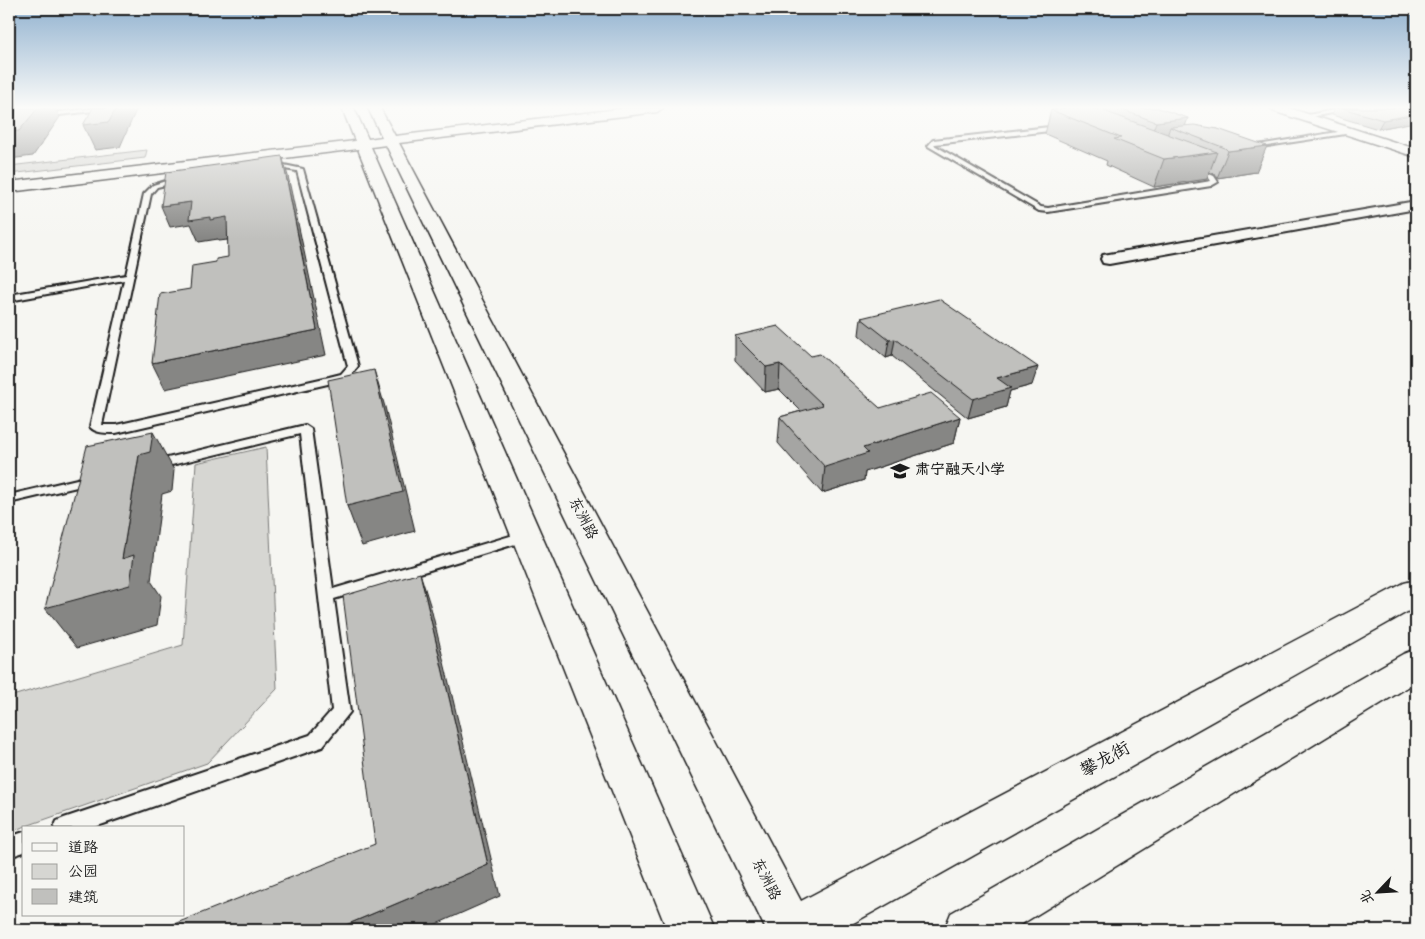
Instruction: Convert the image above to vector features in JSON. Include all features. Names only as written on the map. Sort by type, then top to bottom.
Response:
[{"type":"street","points":[[9,179],[258,152]]},
{"type":"street","points":[[9,187],[277,152]]},
{"type":"street","name":"东洲路","points":[[380,152],[527,536],[691,930]]},
{"type":"street","name":"东洲路","points":[[382,152],[791,930]]},
{"type":"street","points":[[1109,259],[1416,205]]},
{"type":"street","name":"攀龙街","points":[[795,930],[1416,592]]},
{"type":"street","points":[[968,930],[1416,664]]},
{"type":"lane","points":[[940,152],[1039,209],[1048,210],[1215,182],[1212,177],[1150,152]]},
{"type":"lane","points":[[284,167],[300,169],[353,366],[345,376],[332,380],[116,430],[104,430],[96,427],[129,277],[148,194],[155,186],[169,182],[262,169],[284,167]]},
{"type":"lane","points":[[9,298],[129,277]]},
{"type":"lane","points":[[70,826],[316,741],[342,712],[305,429],[142,468]]},
{"type":"lane","points":[[9,499],[104,477]]},
{"type":"lane","points":[[327,596],[527,536]]},
{"type":"lane","points":[[9,847],[22,843]]},
{"type":"green space","points":[[131,152],[147,152],[145,158],[9,174],[9,166]]},
{"type":"green space","points":[[266,447],[277,689],[207,763],[9,832],[9,697],[183,645],[196,463]]},
{"type":"building","points":[[1146,152],[1217,152],[1164,159]]},
{"type":"building","points":[[282,156],[317,330],[152,363],[160,294],[190,289],[192,266],[216,262],[216,259],[228,257],[227,217],[210,220],[210,217],[189,220],[191,202],[161,206],[166,172]]},
{"type":"building","points":[[939,299],[1038,367],[997,378],[1011,388],[973,399],[895,339],[889,340],[861,318]]},
{"type":"building","points":[[778,326],[811,356],[820,354],[880,408],[931,393],[960,417],[863,448],[868,453],[825,467],[780,417],[823,405],[780,364],[766,367],[735,336]]},
{"type":"building","points":[[374,370],[403,492],[347,506],[328,380]]},
{"type":"building","points":[[153,432],[150,452],[139,455],[122,559],[134,555],[130,585],[45,608],[87,446]]},
{"type":"building","points":[[420,573],[488,865],[334,930],[159,930],[375,844],[343,596]]},
{"type":"place","name":"肃宁融天小学","points":[[900,471]]}]
